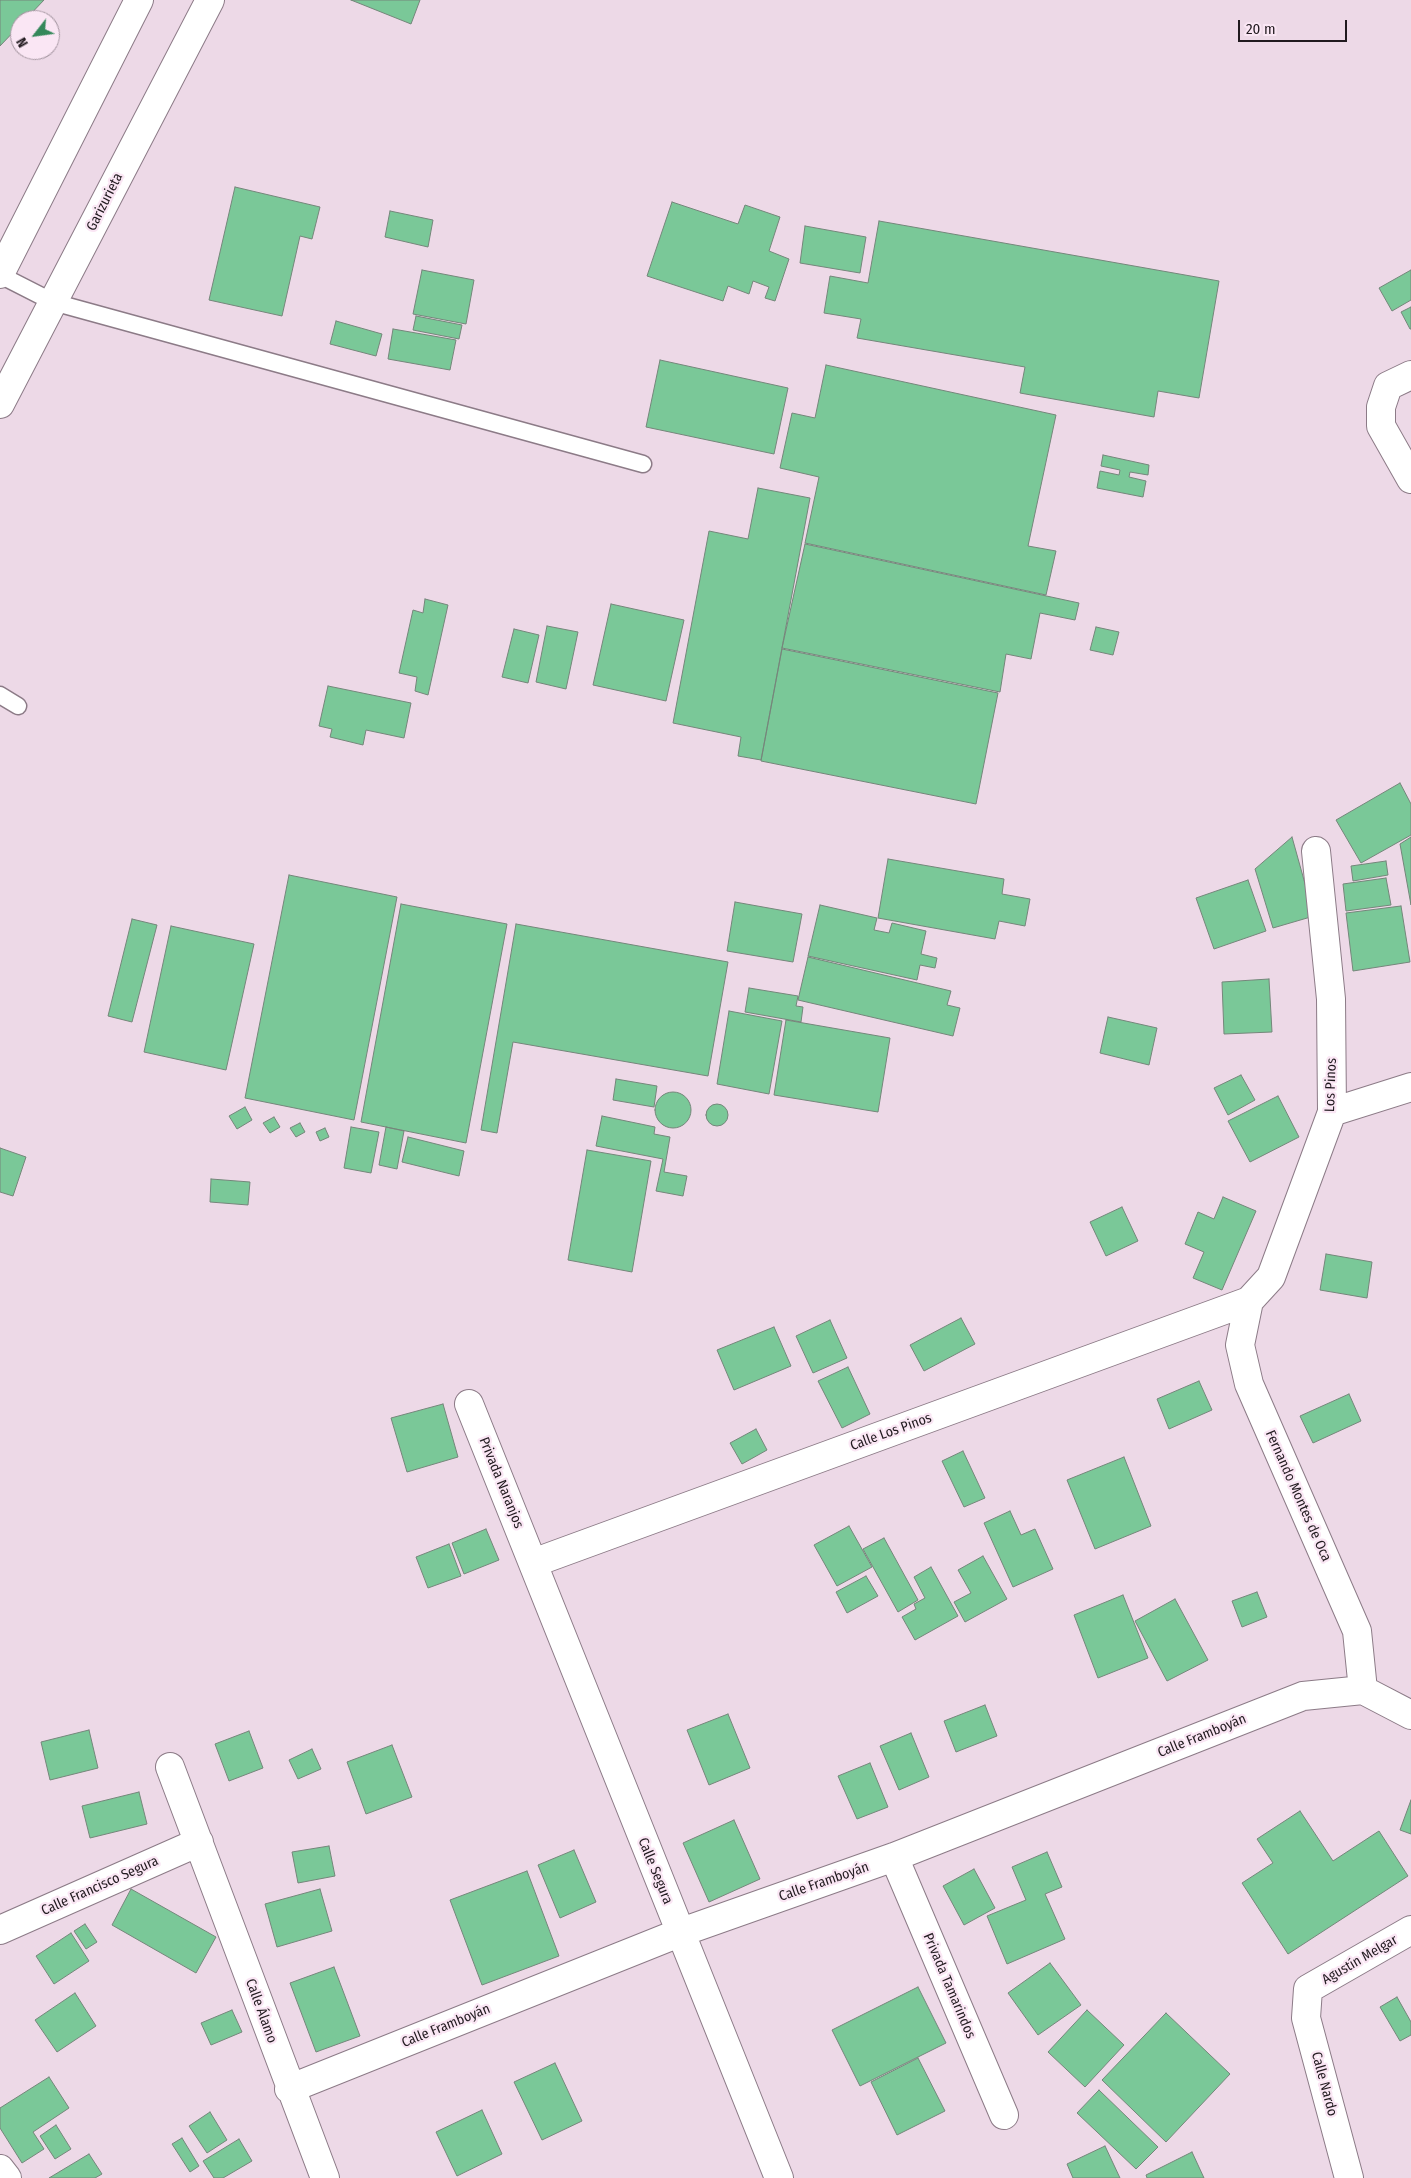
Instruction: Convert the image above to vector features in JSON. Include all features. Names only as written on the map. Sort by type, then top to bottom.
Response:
[{"type":"street","points":[[0,274],[139,0]]},
{"type":"street","name":"Garizurieta","points":[[0,404],[210,0]]},
{"type":"street","points":[[1411,375],[1388,386],[1381,407],[1381,426],[1411,479]]},
{"type":"street","name":"Los Pinos","points":[[1249,1301],[1271,1277],[1332,1112],[1331,999],[1316,851]]},
{"type":"street","points":[[1332,1112],[1411,1087]]},
{"type":"street","name":"Calle Los Pinos","points":[[533,1563],[1249,1301]]},
{"type":"street","name":"Fernando Montes de Oca","points":[[1249,1301],[1240,1345],[1249,1384],[1357,1631],[1363,1690]]},
{"type":"street","name":"Privada Naranjos","points":[[468,1404],[533,1563]]},
{"type":"street","name":"Calle Segura","points":[[533,1563],[679,1933],[779,2178]]},
{"type":"street","points":[[1363,1690],[1411,1714]]},
{"type":"street","name":"Calle Framboyán","points":[[290,2089],[679,1933],[894,1857],[1304,1696],[1363,1690]]},
{"type":"street","name":"Calle Álamo","points":[[170,1767],[325,2178]]},
{"type":"street","name":"Calle Francisco Segura","points":[[0,1930],[199,1842]]},
{"type":"street","name":"Privada Tamarindos","points":[[894,1857],[1004,2115]]},
{"type":"street","name":"Agustín Melgar","points":[[1308,1989],[1411,1930]]},
{"type":"street","name":"Calle Nardo","points":[[1308,1989],[1306,2018],[1349,2178]]},
{"type":"street","points":[[0,2168],[7,2178]]},
{"type":"lane","points":[[0,274],[53,302],[643,464]]},
{"type":"lane","points":[[0,695],[18,706]]},
{"type":"building","points":[[0,0],[44,0],[34,10],[10,10],[10,36],[0,46]]},
{"type":"building","points":[[351,0],[420,0],[411,24]]},
{"type":"building","points":[[235,187],[320,207],[312,239],[300,236],[282,316],[209,300]]},
{"type":"building","points":[[672,202],[738,224],[745,205],[780,217],[769,251],[789,259],[775,301],[765,298],[769,287],[753,281],[749,294],[728,286],[723,301],[647,276]]},
{"type":"building","points":[[390,211],[433,220],[428,247],[385,237]]},
{"type":"building","points":[[879,221],[1219,281],[1199,398],[1158,391],[1154,417],[1020,393],[1025,367],[857,338],[861,319],[824,313],[830,276],[868,283]]},
{"type":"building","points":[[805,226],[866,237],[860,273],[800,263]]},
{"type":"building","points":[[422,270],[474,280],[466,324],[413,314]]},
{"type":"building","points":[[1411,270],[1411,300],[1392,311],[1379,288]]},
{"type":"building","points":[[1411,307],[1411,329],[1410,329],[1401,312]]},
{"type":"building","points":[[416,316],[462,325],[459,339],[413,330]]},
{"type":"building","points":[[336,321],[382,334],[376,356],[330,344]]},
{"type":"building","points":[[393,329],[456,340],[450,370],[388,359]]},
{"type":"building","points":[[660,360],[788,388],[774,454],[646,427]]},
{"type":"building","points":[[826,365],[1056,415],[1028,546],[1056,551],[1046,595],[805,543],[819,477],[780,468],[792,413],[815,418]]},
{"type":"building","points":[[1103,455],[1149,465],[1148,475],[1130,472],[1129,477],[1146,481],[1143,497],[1097,488],[1100,471],[1119,475],[1120,470],[1101,466]]},
{"type":"building","points":[[758,488],[810,498],[761,760],[738,756],[741,737],[673,723],[709,531],[748,539]]},
{"type":"building","points":[[805,544],[1079,603],[1075,620],[1040,613],[1031,659],[1006,654],[1000,692],[782,648]]},
{"type":"building","points":[[425,599],[448,605],[428,695],[415,691],[417,677],[399,673],[413,610],[423,613]]},
{"type":"building","points":[[611,604],[684,620],[666,701],[593,685]]},
{"type":"building","points":[[547,626],[578,632],[566,689],[536,682]]},
{"type":"building","points":[[1096,627],[1119,632],[1113,655],[1090,650]]},
{"type":"building","points":[[514,629],[539,635],[528,683],[502,677]]},
{"type":"building","points":[[782,649],[998,693],[976,804],[761,761]]},
{"type":"building","points":[[328,686],[411,703],[404,738],[366,730],[363,745],[330,737],[332,729],[319,726]]},
{"type":"building","points":[[1400,783],[1411,804],[1411,835],[1361,863],[1336,820]]},
{"type":"building","points":[[1292,837],[1314,916],[1273,928],[1255,869]]},
{"type":"building","points":[[1411,837],[1411,905],[1400,844]]},
{"type":"building","points":[[888,859],[1004,879],[1002,894],[1030,899],[1025,926],[999,921],[995,939],[878,918]]},
{"type":"building","points":[[1386,861],[1388,875],[1353,881],[1351,866]]},
{"type":"building","points":[[289,875],[397,897],[354,1120],[245,1098]]},
{"type":"building","points":[[1386,878],[1391,905],[1346,911],[1343,884]]},
{"type":"building","points":[[1248,880],[1266,931],[1214,949],[1196,898]]},
{"type":"building","points":[[735,902],[802,914],[793,962],[727,951]]},
{"type":"building","points":[[401,904],[507,924],[466,1143],[361,1122]]},
{"type":"building","points":[[820,905],[877,918],[874,930],[889,933],[892,923],[926,931],[921,954],[937,958],[935,968],[920,965],[917,980],[808,956]]},
{"type":"building","points":[[1401,906],[1410,962],[1353,971],[1346,913]]},
{"type":"building","points":[[132,919],[157,925],[132,1022],[108,1016]]},
{"type":"building","points":[[516,924],[728,962],[708,1076],[513,1042],[497,1133],[481,1130]]},
{"type":"building","points":[[171,926],[254,944],[226,1070],[144,1052]]},
{"type":"building","points":[[808,957],[951,991],[947,1005],[960,1008],[953,1036],[798,1000]]},
{"type":"building","points":[[1269,979],[1272,1032],[1224,1034],[1222,982]]},
{"type":"building","points":[[749,988],[798,996],[796,1006],[803,1007],[801,1022],[745,1012]]},
{"type":"building","points":[[729,1011],[782,1021],[769,1094],[717,1084]]},
{"type":"building","points":[[1108,1017],[1157,1028],[1149,1065],[1100,1053]]},
{"type":"building","points":[[786,1020],[890,1038],[878,1112],[774,1095]]},
{"type":"building","points":[[1241,1075],[1255,1100],[1228,1115],[1214,1088]]},
{"type":"building","points":[[616,1079],[657,1086],[654,1107],[613,1100]]},
{"type":"building","points":[[673,1092],[680,1093],[686,1097],[690,1103],[690,1117],[686,1123],[680,1127],[673,1128],[666,1127],[660,1123],[656,1117],[655,1110],[656,1103],[660,1097],[666,1093]]},
{"type":"building","points":[[1278,1096],[1299,1137],[1250,1162],[1228,1121]]},
{"type":"building","points":[[717,1104],[725,1107],[728,1115],[725,1123],[717,1126],[709,1123],[706,1115],[709,1107]]},
{"type":"building","points":[[245,1107],[252,1120],[237,1129],[229,1116]]},
{"type":"building","points":[[602,1116],[655,1127],[654,1134],[670,1137],[664,1172],[687,1176],[683,1196],[656,1191],[663,1159],[596,1146]]},
{"type":"building","points":[[274,1117],[280,1127],[270,1133],[263,1123]]},
{"type":"building","points":[[300,1123],[305,1132],[296,1137],[290,1128]]},
{"type":"building","points":[[351,1127],[379,1132],[371,1173],[344,1168]]},
{"type":"building","points":[[386,1127],[404,1131],[397,1169],[379,1165]]},
{"type":"building","points":[[325,1128],[329,1137],[320,1141],[316,1132]]},
{"type":"building","points":[[408,1137],[464,1151],[459,1176],[402,1162]]},
{"type":"building","points":[[0,1148],[26,1157],[13,1196],[0,1192]]},
{"type":"building","points":[[587,1150],[651,1161],[632,1272],[568,1260]]},
{"type":"building","points":[[211,1179],[250,1182],[248,1205],[210,1202]]},
{"type":"building","points":[[1223,1197],[1256,1211],[1222,1290],[1193,1278],[1204,1252],[1185,1244],[1198,1212],[1214,1219]]},
{"type":"building","points":[[1122,1207],[1138,1241],[1106,1256],[1090,1222]]},
{"type":"building","points":[[1326,1254],[1372,1262],[1367,1298],[1320,1290]]},
{"type":"building","points":[[961,1318],[975,1344],[924,1371],[910,1345]]},
{"type":"building","points":[[830,1320],[847,1358],[813,1373],[796,1336]]},
{"type":"building","points":[[774,1327],[791,1366],[734,1390],[717,1350]]},
{"type":"building","points":[[848,1367],[870,1414],[842,1428],[818,1381]]},
{"type":"building","points":[[1199,1381],[1212,1410],[1169,1429],[1157,1399]]},
{"type":"building","points":[[1349,1394],[1361,1421],[1313,1443],[1300,1416]]},
{"type":"building","points":[[443,1404],[458,1457],[407,1472],[391,1418]]},
{"type":"building","points":[[756,1429],[767,1450],[742,1464],[730,1443]]},
{"type":"building","points":[[963,1451],[985,1498],[964,1507],[942,1461]]},
{"type":"building","points":[[1124,1457],[1151,1526],[1095,1549],[1067,1480]]},
{"type":"building","points":[[1010,1511],[1021,1535],[1035,1529],[1053,1569],[1013,1587],[984,1523]]},
{"type":"building","points":[[849,1526],[872,1567],[837,1586],[814,1545]]},
{"type":"building","points":[[486,1529],[499,1560],[464,1574],[452,1543]]},
{"type":"building","points":[[884,1538],[918,1600],[898,1612],[863,1549]]},
{"type":"building","points":[[449,1544],[461,1576],[428,1588],[416,1557]]},
{"type":"building","points":[[983,1556],[1007,1599],[965,1622],[954,1602],[971,1593],[958,1570]]},
{"type":"building","points":[[931,1567],[958,1616],[915,1640],[902,1617],[916,1609],[914,1604],[925,1598],[914,1577]]},
{"type":"building","points":[[866,1576],[878,1596],[847,1613],[836,1592]]},
{"type":"building","points":[[1257,1592],[1267,1617],[1242,1627],[1232,1601]]},
{"type":"building","points":[[1123,1595],[1148,1658],[1098,1678],[1074,1615]]},
{"type":"building","points":[[1175,1599],[1208,1660],[1167,1681],[1135,1621]]},
{"type":"building","points":[[985,1705],[997,1736],[956,1752],[944,1721]]},
{"type":"building","points":[[728,1714],[750,1768],[709,1785],[687,1730]]},
{"type":"building","points":[[89,1730],[98,1768],[50,1780],[41,1742]]},
{"type":"building","points":[[249,1731],[263,1768],[229,1781],[215,1744]]},
{"type":"building","points":[[911,1733],[929,1777],[899,1790],[880,1746]]},
{"type":"building","points":[[392,1745],[412,1797],[366,1814],[347,1762]]},
{"type":"building","points":[[312,1749],[321,1769],[298,1779],[289,1760]]},
{"type":"building","points":[[870,1763],[888,1807],[857,1819],[838,1776]]},
{"type":"building","points":[[139,1792],[147,1824],[90,1838],[82,1806]]},
{"type":"building","points":[[1411,1800],[1411,1834],[1400,1830]]},
{"type":"building","points":[[1300,1811],[1333,1861],[1379,1831],[1408,1876],[1288,1954],[1242,1883],[1273,1863],[1257,1839]]},
{"type":"building","points":[[734,1820],[760,1879],[709,1902],[683,1843]]},
{"type":"building","points":[[329,1846],[335,1876],[298,1883],[292,1852]]},
{"type":"building","points":[[574,1850],[596,1902],[560,1918],[538,1865]]},
{"type":"building","points":[[1047,1852],[1062,1887],[1045,1894],[1065,1939],[1007,1964],[987,1916],[1026,1900],[1012,1867]]},
{"type":"building","points":[[974,1869],[995,1908],[964,1925],[943,1886]]},
{"type":"building","points":[[527,1871],[559,1956],[482,1985],[450,1900]]},
{"type":"building","points":[[131,1889],[216,1937],[196,1973],[112,1925]]},
{"type":"building","points":[[320,1889],[332,1931],[277,1947],[265,1904]]},
{"type":"building","points":[[85,1924],[97,1942],[86,1949],[74,1931]]},
{"type":"building","points":[[71,1933],[89,1961],[54,1984],[36,1956]]},
{"type":"building","points":[[1050,1963],[1081,2005],[1038,2035],[1008,1993]]},
{"type":"building","points":[[334,1967],[360,2036],[316,2052],[290,1983]]},
{"type":"building","points":[[918,1987],[946,2043],[860,2086],[832,2030]]},
{"type":"building","points":[[75,1993],[96,2026],[57,2052],[35,2020]]},
{"type":"building","points":[[1397,1997],[1411,2022],[1411,2035],[1400,2041],[1380,2007]]},
{"type":"building","points":[[232,2010],[242,2032],[211,2045],[201,2023]]},
{"type":"building","points":[[1087,2010],[1124,2045],[1085,2087],[1048,2052]]},
{"type":"building","points":[[1166,2013],[1230,2074],[1166,2142],[1102,2080]]},
{"type":"building","points":[[918,2058],[945,2111],[897,2135],[871,2082]]},
{"type":"building","points":[[555,2063],[582,2121],[542,2140],[514,2082]]},
{"type":"building","points":[[49,2077],[69,2108],[33,2132],[44,2149],[22,2163],[0,2128],[0,2108]]},
{"type":"building","points":[[1099,2090],[1158,2147],[1136,2169],[1077,2113]]},
{"type":"building","points":[[482,2110],[502,2154],[457,2176],[436,2132]]},
{"type":"building","points":[[210,2112],[227,2140],[207,2153],[189,2126]]},
{"type":"building","points":[[56,2125],[71,2149],[55,2159],[40,2136]]},
{"type":"building","points":[[182,2138],[199,2166],[190,2172],[172,2144]]},
{"type":"building","points":[[239,2139],[252,2161],[223,2178],[214,2178],[203,2161]]},
{"type":"building","points":[[1105,2146],[1120,2178],[1073,2178],[1067,2164]]},
{"type":"building","points":[[1192,2152],[1204,2178],[1147,2178],[1146,2175]]},
{"type":"building","points":[[89,2154],[102,2174],[95,2178],[49,2178]]}]
